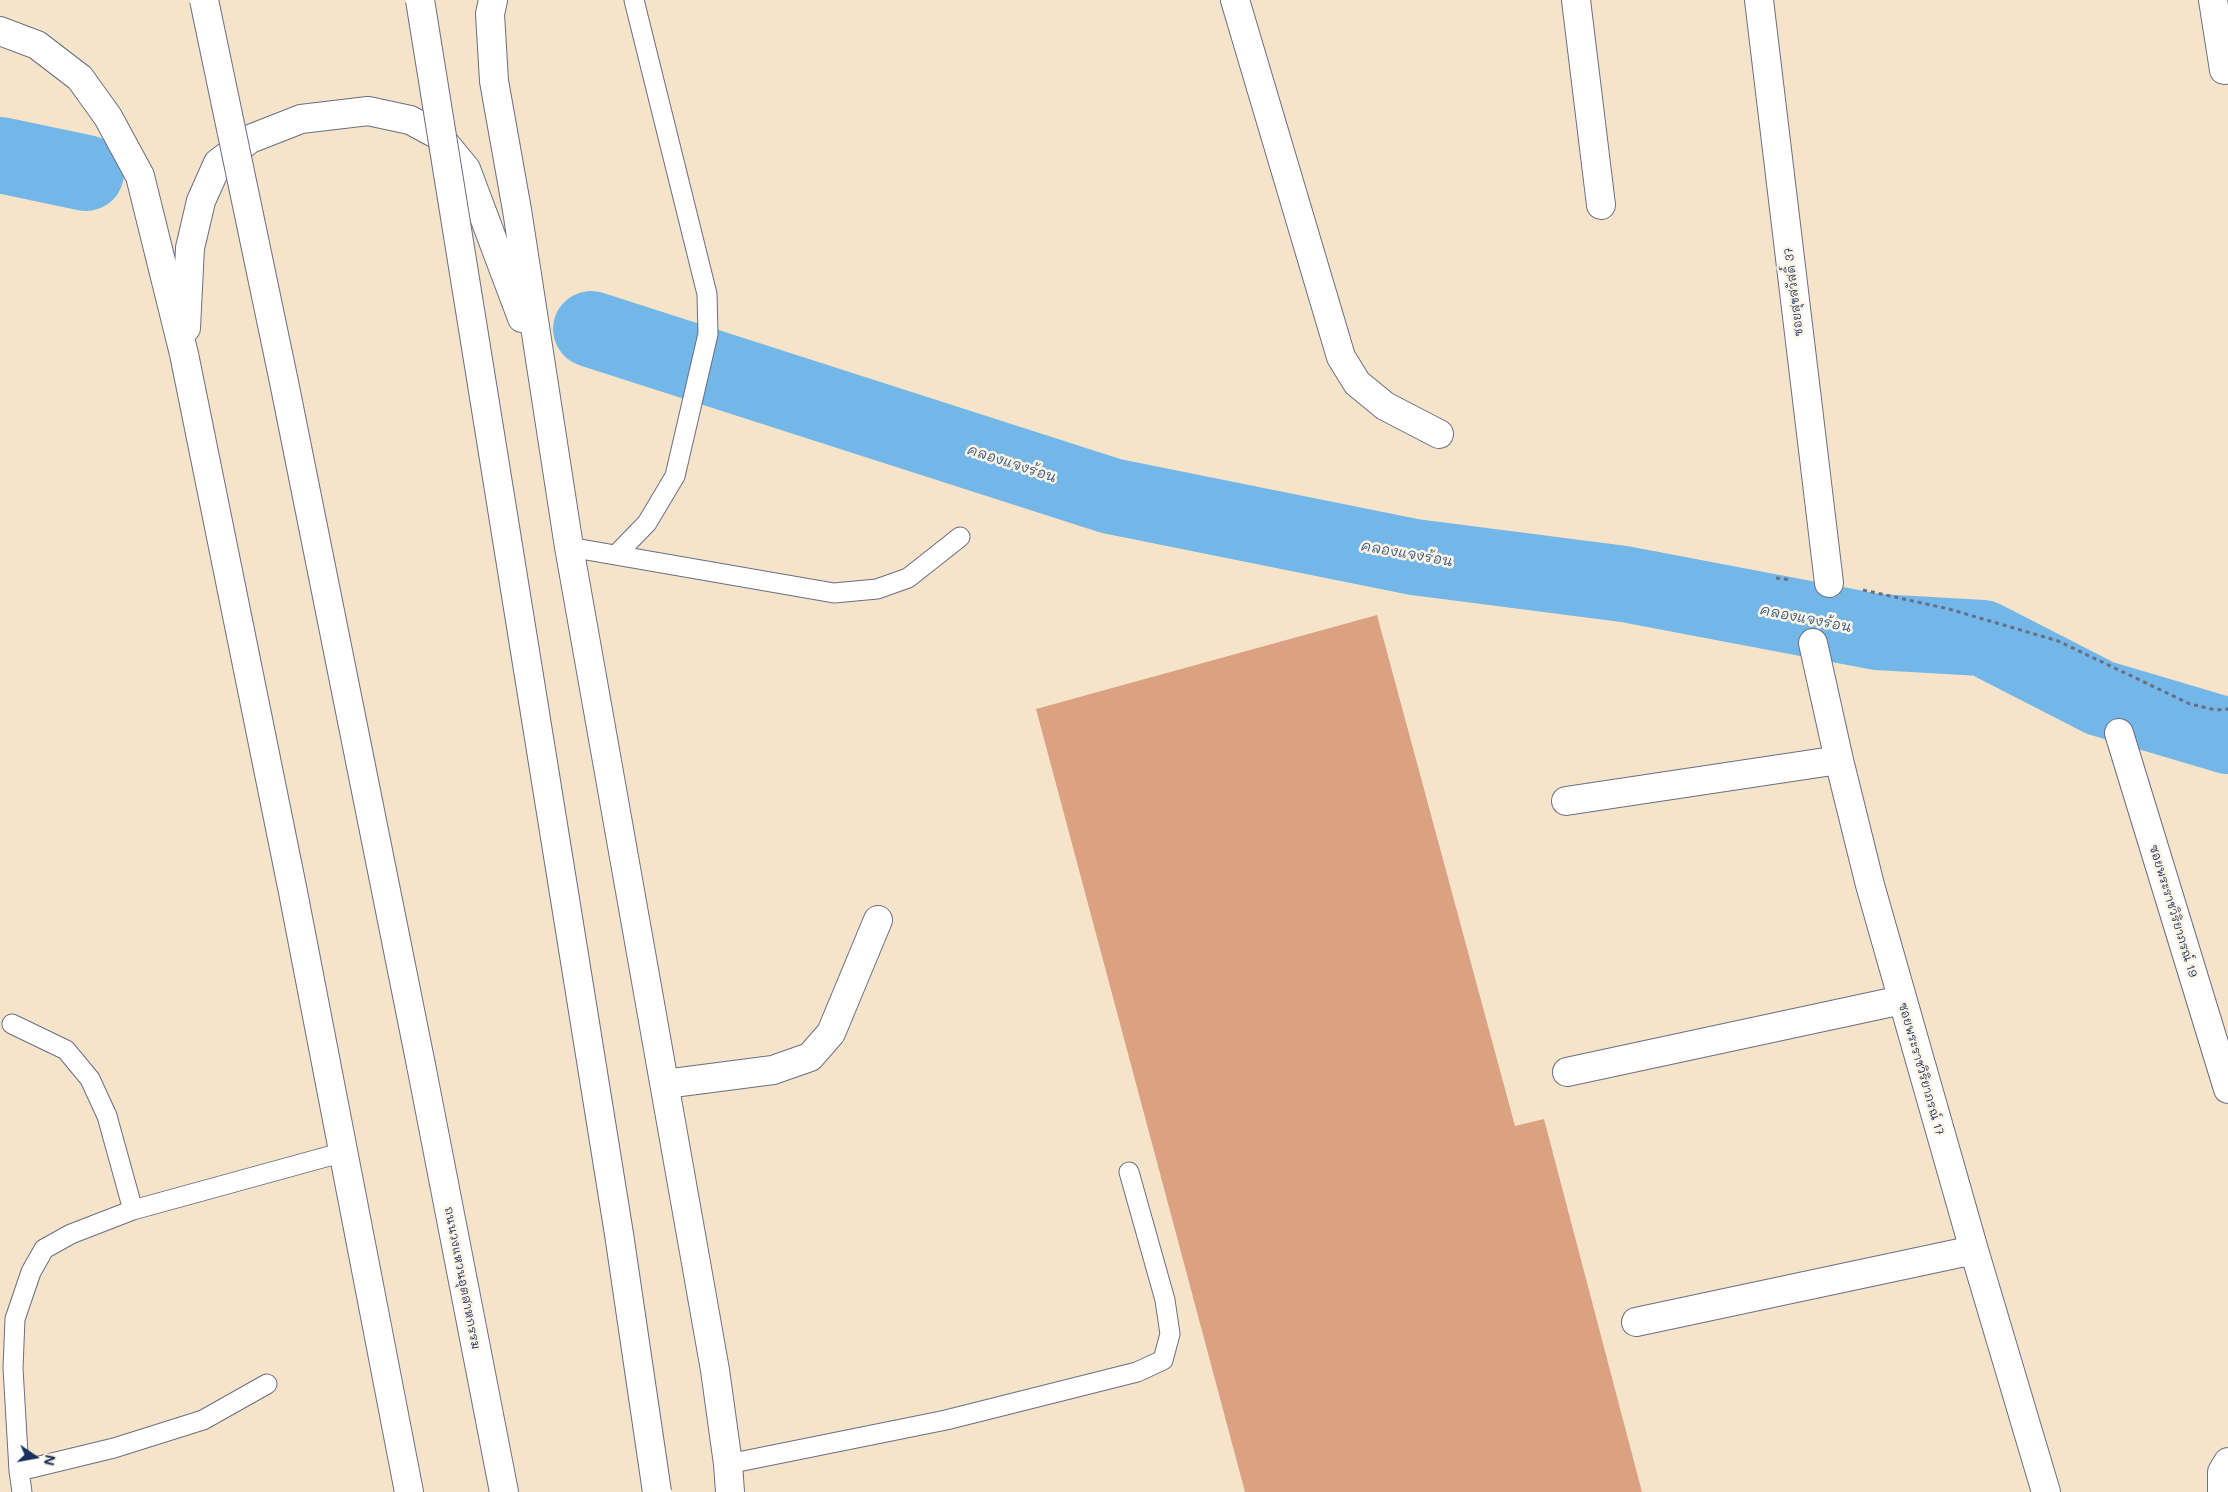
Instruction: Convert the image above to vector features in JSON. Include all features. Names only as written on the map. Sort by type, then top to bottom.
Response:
[{"type":"main road","name":"ถนนวงแหวนอุตสาหกรรม","points":[[204,0],[286,392],[421,1065],[504,1492]]},
{"type":"main road","points":[[420,0],[619,1234],[657,1492]]},
{"type":"main road","points":[[493,0],[490,14],[494,81],[570,547],[715,1370],[730,1492]]},
{"type":"main road","points":[[1235,0],[1341,357],[1357,383],[1385,406],[1439,434]]},
{"type":"main road","points":[[1576,0],[1601,205]]},
{"type":"main road","name":"ซอยสุขสวัสดิ์ 37","points":[[1759,0],[1829,583]]},
{"type":"main road","points":[[2213,0],[2224,70]]},
{"type":"main road","points":[[0,31],[37,45],[80,78],[108,117],[140,176],[184,354],[293,892],[409,1492]]},
{"type":"main road","points":[[184,354],[190,248],[201,201],[218,163],[250,138],[300,119],[368,112],[410,120],[438,135],[466,169],[542,370]]},
{"type":"main road","name":"ซอยพระราชวิริยาภรณ์ 17","points":[[1813,643],[1839,760],[1902,1000],[2046,1492]]},
{"type":"main road","name":"ซอยพระราชวิริยาภรณ์ 19","points":[[2120,733],[2228,1089]]},
{"type":"main road","points":[[1566,801],[1839,760]]},
{"type":"main road","points":[[665,1084],[773,1070],[810,1056],[830,1033],[878,920]]},
{"type":"main road","points":[[1567,1072],[1902,1000]]},
{"type":"main road","points":[[1636,1322],[1974,1250]]},
{"type":"main road","points":[[2222,1492],[2222,1472],[2228,1462]]},
{"type":"lane","points":[[616,555],[647,523],[675,476],[708,334],[708,294],[634,0]]},
{"type":"lane","points":[[570,547],[834,593],[877,589],[908,578],[960,536]]},
{"type":"lane","points":[[12,1024],[66,1050],[90,1079],[107,1116],[133,1210]]},
{"type":"lane","points":[[22,1492],[19,1471],[14,1368],[15,1318],[31,1272],[44,1249],[71,1234],[133,1210],[344,1152]]},
{"type":"lane","points":[[728,1464],[946,1420],[1137,1372],[1163,1360],[1170,1334],[1165,1300],[1129,1172]]},
{"type":"lane","points":[[19,1471],[114,1448],[203,1420],[267,1384]]},
{"type":"path","points":[[1776,578],[1829,583],[1949,609],[2058,641],[2190,704],[2216,710],[2228,709]]},
{"type":"building","points":[[1377,615],[1515,1126],[1544,1119],[1642,1492],[1245,1492],[1036,709]]},
{"type":"waterway","name":"คลองแจงร้อน","points":[[0,155],[86,173]]},
{"type":"waterway","name":"คลองแจงร้อน","points":[[591,329],[1111,496],[1414,557],[1624,584],[1877,632],[1983,638],[2100,698],[2228,736]]}]
